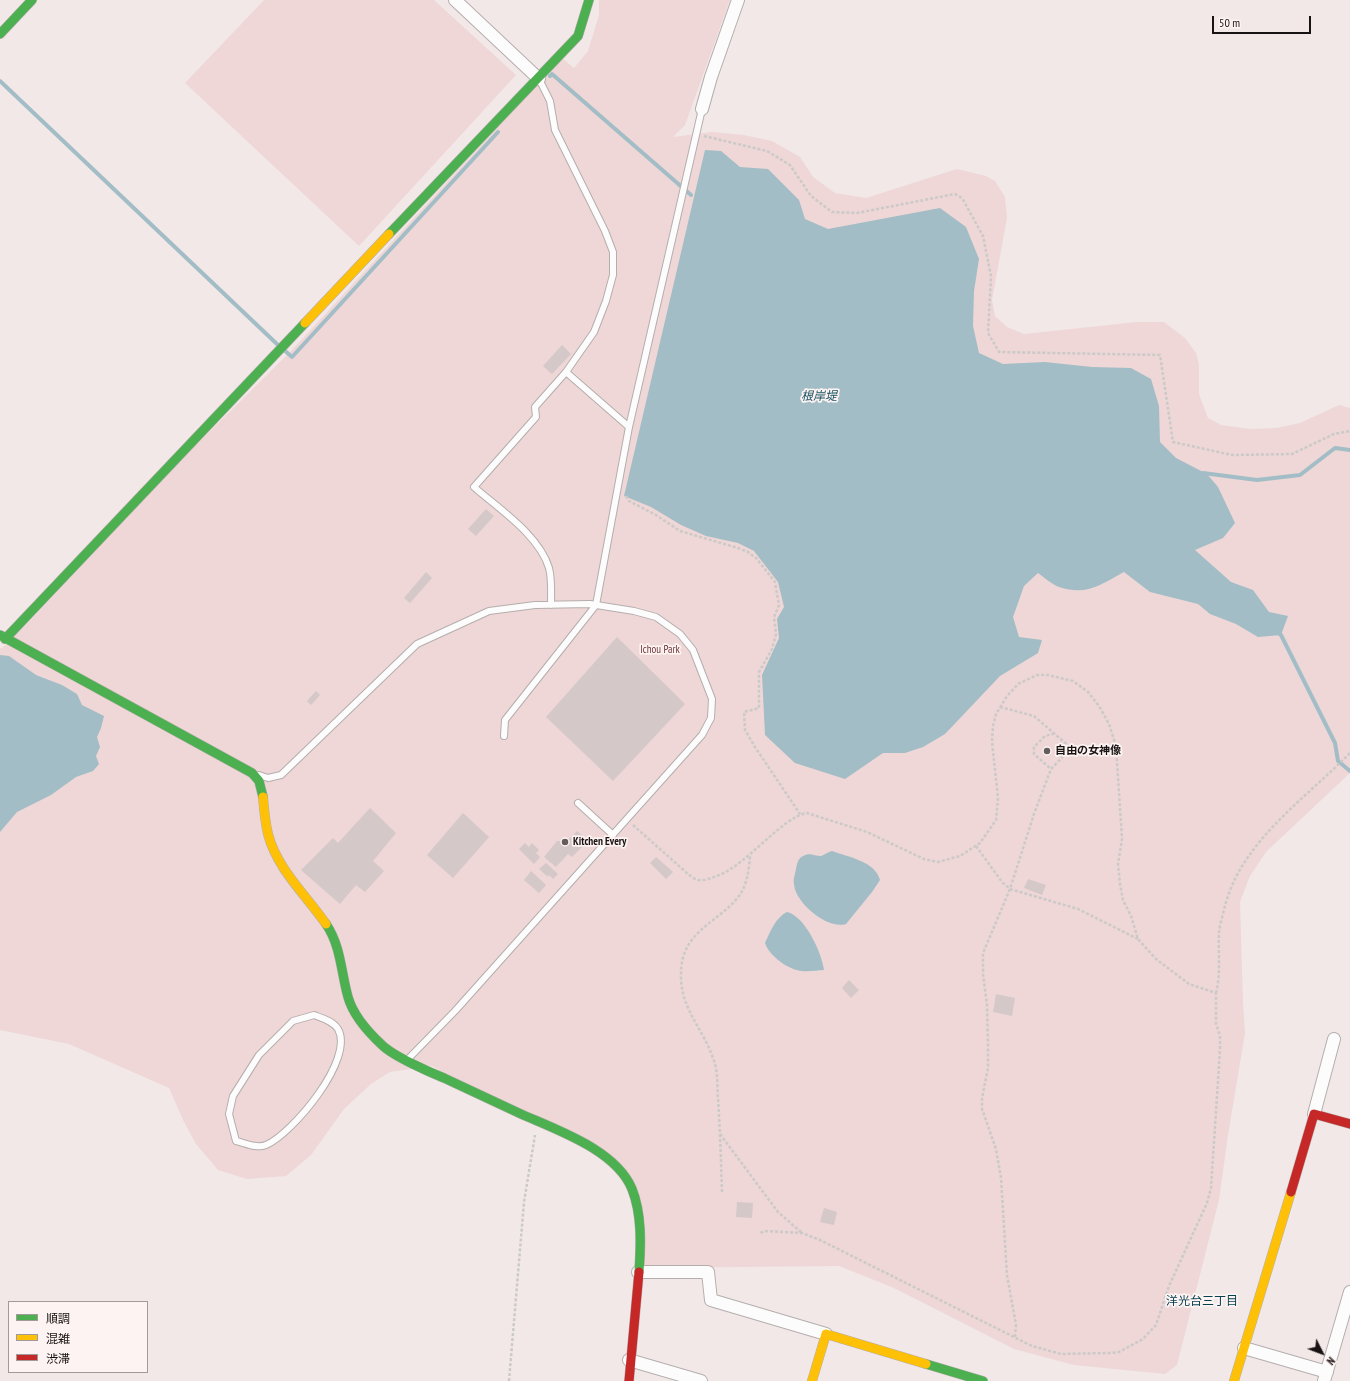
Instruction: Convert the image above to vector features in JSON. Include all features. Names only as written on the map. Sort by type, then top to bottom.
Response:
[{"type":"street","points":[[0,34],[32,0]]},
{"type":"street","points":[[455,0],[539,78]]},
{"type":"street","points":[[589,0],[578,36],[3,637],[252,773],[259,781],[268,834],[278,858],[294,883],[317,910],[330,930],[337,946],[348,998],[358,1018],[372,1035],[384,1047],[432,1073],[538,1119],[599,1151],[625,1177],[632,1190],[640,1226],[638,1272],[629,1360],[629,1381]]},
{"type":"street","points":[[702,109],[711,77],[738,0]]},
{"type":"street","points":[[1234,1381],[1314,1114],[1334,1039]]},
{"type":"street","points":[[1314,1114],[1350,1124]]},
{"type":"street","points":[[638,1272],[708,1272],[711,1300],[983,1381]]},
{"type":"street","points":[[1244,1348],[1325,1377],[1350,1292]]},
{"type":"street","points":[[812,1381],[826,1334]]},
{"type":"street","points":[[629,1360],[702,1381]]},
{"type":"lane","points":[[539,78],[550,101],[555,130],[605,231],[613,252],[613,275],[606,301],[594,332],[566,372],[535,407],[536,417],[474,487],[534,541],[544,554],[549,569],[551,604]]},
{"type":"lane","points":[[504,736],[505,720],[596,605],[629,427],[702,109]]},
{"type":"lane","points":[[566,372],[629,427]]},
{"type":"lane","points":[[252,773],[268,778],[282,775],[417,644],[489,611],[551,604],[596,605],[634,611],[656,617],[680,634],[693,650],[712,699],[711,718],[702,735],[455,1011],[407,1060]]},
{"type":"lane","points":[[578,803],[613,835]]},
{"type":"lane","points":[[314,1015],[329,1021],[337,1028],[342,1043],[337,1062],[320,1092],[286,1131],[265,1145],[251,1145],[236,1140],[229,1114],[233,1096],[259,1055],[293,1021],[314,1015]]},
{"type":"path","points":[[702,136],[767,151],[790,165],[811,196],[832,212],[857,214],[955,194],[962,198],[983,236],[991,276],[988,333],[999,352],[1160,355],[1173,442],[1232,455],[1292,454],[1334,434],[1350,431]]},
{"type":"path","points":[[625,494],[629,501],[656,514],[680,532],[748,552],[756,559],[775,582],[779,605],[774,617],[776,634],[772,649],[760,672],[759,708],[744,712],[745,730],[755,748],[800,814]]},
{"type":"path","points":[[627,819],[688,874],[698,880],[710,879],[724,874],[750,856],[800,814],[818,815],[867,832],[924,859],[938,862],[960,856],[976,846],[988,833],[996,820],[998,808],[997,771],[992,742],[993,726],[1000,707],[1007,696],[1018,684],[1037,675],[1048,675],[1073,681],[1088,692],[1099,706],[1109,724],[1116,746],[1122,840],[1118,864],[1122,900],[1131,916],[1138,939]]},
{"type":"path","points":[[1000,707],[1034,716],[1071,748],[1051,770],[1034,814],[1010,889],[983,953],[983,974],[987,1005],[988,1068],[982,1098],[982,1109],[996,1149],[1001,1178],[1007,1274],[1016,1324],[1015,1337]]},
{"type":"path","points":[[1051,770],[1034,754],[1034,747],[1045,736],[1053,734]]},
{"type":"path","points":[[719,1133],[775,1208],[789,1223],[802,1233],[881,1269],[1032,1346],[1061,1354],[1111,1354],[1132,1346],[1143,1338],[1156,1325],[1169,1286],[1207,1202],[1211,1188],[1220,1050],[1220,1036],[1216,1024],[1216,993],[1219,981],[1219,931],[1225,904],[1234,879],[1255,847],[1268,832],[1350,753]]},
{"type":"path","points":[[976,846],[1002,882],[1010,889],[1078,909],[1138,939],[1156,959],[1189,984],[1216,993]]},
{"type":"path","points":[[722,1192],[715,1065],[685,1003],[682,989],[683,961],[687,948],[696,934],[707,923],[731,905],[740,895],[746,883],[750,856]]},
{"type":"path","points":[[509,1381],[524,1202],[538,1119]]},
{"type":"path","points":[[760,1233],[765,1231],[802,1233]]},
{"type":"green space","points":[[264,0],[434,0],[516,75],[359,246],[185,83]]},
{"type":"green space","name":"Ichou Park","points":[[599,0],[730,0],[685,125],[673,137],[712,132],[744,135],[772,141],[800,157],[813,177],[835,193],[866,198],[957,169],[986,176],[995,181],[1005,197],[1007,218],[992,300],[995,316],[1007,327],[1024,334],[1137,322],[1164,322],[1185,338],[1196,353],[1199,365],[1199,394],[1208,418],[1221,425],[1250,429],[1276,428],[1300,423],[1339,405],[1350,408],[1350,773],[1266,852],[1250,876],[1240,902],[1245,1033],[1219,1200],[1177,1365],[1165,1374],[1074,1365],[1014,1349],[894,1288],[839,1266],[645,1268],[625,1169],[432,1066],[390,1072],[371,1084],[344,1109],[311,1155],[286,1176],[247,1179],[218,1170],[196,1144],[184,1122],[169,1088],[69,1044],[0,1030],[0,648],[2,648],[25,626],[184,457],[292,350],[532,90],[563,59],[574,68],[588,51],[599,15]]},
{"type":"water","name":"根岸堤","points":[[705,150],[721,151],[740,167],[768,169],[799,200],[805,219],[828,229],[940,208],[966,227],[979,259],[974,291],[973,326],[979,353],[1003,364],[1045,362],[1092,367],[1131,368],[1151,379],[1159,406],[1160,442],[1176,458],[1207,474],[1218,487],[1235,523],[1223,538],[1195,550],[1231,582],[1253,590],[1269,612],[1288,616],[1281,635],[1258,637],[1236,624],[1210,614],[1198,604],[1150,592],[1124,572],[1100,585],[1086,590],[1059,587],[1038,573],[1024,586],[1013,617],[1019,637],[1042,640],[1038,653],[1000,676],[945,734],[923,747],[905,753],[883,753],[845,779],[795,763],[765,735],[762,675],[779,638],[777,619],[784,607],[778,582],[754,551],[738,543],[706,536],[681,525],[651,507],[624,496]]},
{"type":"water","points":[[0,655],[9,656],[36,675],[62,685],[77,694],[82,705],[104,716],[97,737],[100,747],[96,756],[99,764],[93,771],[76,777],[51,795],[17,812],[0,832]]},
{"type":"water","points":[[832,851],[867,864],[873,868],[880,880],[846,924],[839,925],[822,919],[806,907],[800,899],[794,884],[797,865],[801,857],[808,854],[821,856]]},
{"type":"water","points":[[787,912],[800,920],[812,936],[820,954],[824,970],[805,971],[791,968],[780,962],[767,948],[765,943],[771,930],[780,917]]},
{"type":"building","points":[[562,345],[571,354],[552,374],[543,366]]},
{"type":"building","points":[[486,509],[494,516],[476,536],[468,529]]},
{"type":"building","points":[[426,572],[432,578],[410,603],[404,598]]},
{"type":"building","points":[[617,637],[685,704],[613,781],[546,717]]},
{"type":"building","points":[[316,691],[320,695],[311,705],[307,701]]},
{"type":"building","points":[[370,808],[396,833],[373,861],[384,871],[365,892],[356,885],[340,904],[301,870],[333,838],[338,843]]},
{"type":"building","points":[[463,813],[489,837],[453,878],[427,855]]},
{"type":"building","points":[[577,831],[588,841],[572,857],[568,854],[556,867],[544,857],[557,841],[567,841]]},
{"type":"building","points":[[525,843],[529,847],[532,843],[539,850],[536,853],[540,857],[534,864],[519,849]]},
{"type":"building","points":[[656,857],[673,872],[666,879],[650,863]]},
{"type":"building","points":[[546,863],[558,874],[553,879],[549,875],[548,877],[539,869]]},
{"type":"building","points":[[531,871],[546,885],[539,893],[524,880]]},
{"type":"building","points":[[1028,879],[1046,885],[1042,895],[1024,888]]},
{"type":"building","points":[[849,980],[859,990],[851,998],[842,988]]},
{"type":"building","points":[[996,994],[1015,998],[1012,1016],[993,1012]]},
{"type":"building","points":[[737,1202],[753,1203],[752,1218],[736,1217]]},
{"type":"building","points":[[824,1208],[837,1212],[834,1225],[820,1222]]},
{"type":"waterway","points":[[550,76],[552,74],[691,195]]},
{"type":"waterway","points":[[0,81],[278,345]]},
{"type":"waterway","points":[[283,349],[292,357],[498,132]]},
{"type":"waterway","points":[[1203,473],[1257,480],[1300,475],[1335,448],[1350,450]]},
{"type":"waterway","points":[[1277,632],[1281,635],[1335,743],[1338,761],[1350,771]]},
{"type":"traffic: fast","points":[[0,34],[32,0]]},
{"type":"traffic: fast","points":[[389,234],[578,36],[589,0]]},
{"type":"traffic: fast","points":[[5,639],[305,323]]},
{"type":"traffic: fast","points":[[0,635],[252,773],[259,781],[263,797]]},
{"type":"traffic: fast","points":[[326,924],[338,950],[350,1004],[371,1035],[382,1045],[394,1054],[430,1072],[568,1134],[599,1152],[613,1163],[624,1175],[632,1189],[638,1209],[640,1240],[639,1272]]},
{"type":"traffic: fast","points":[[926,1364],[983,1381]]},
{"type":"traffic: slow","points":[[305,323],[389,234]]},
{"type":"traffic: slow","points":[[263,797],[265,820],[272,847],[285,870],[326,924]]},
{"type":"traffic: slow","points":[[1234,1381],[1291,1192]]},
{"type":"traffic: slow","points":[[812,1381],[826,1334],[926,1364]]},
{"type":"traffic: jam","points":[[1291,1192],[1314,1114],[1350,1124]]},
{"type":"traffic: jam","points":[[629,1381],[639,1272]]},
{"type":"place","name":"自由の女神像","points":[[1047,751]]},
{"type":"place","name":"Kitchen Every","points":[[565,842]]},
{"type":"district","name":"洋光台三丁目","points":[[1202,1302]]}]
